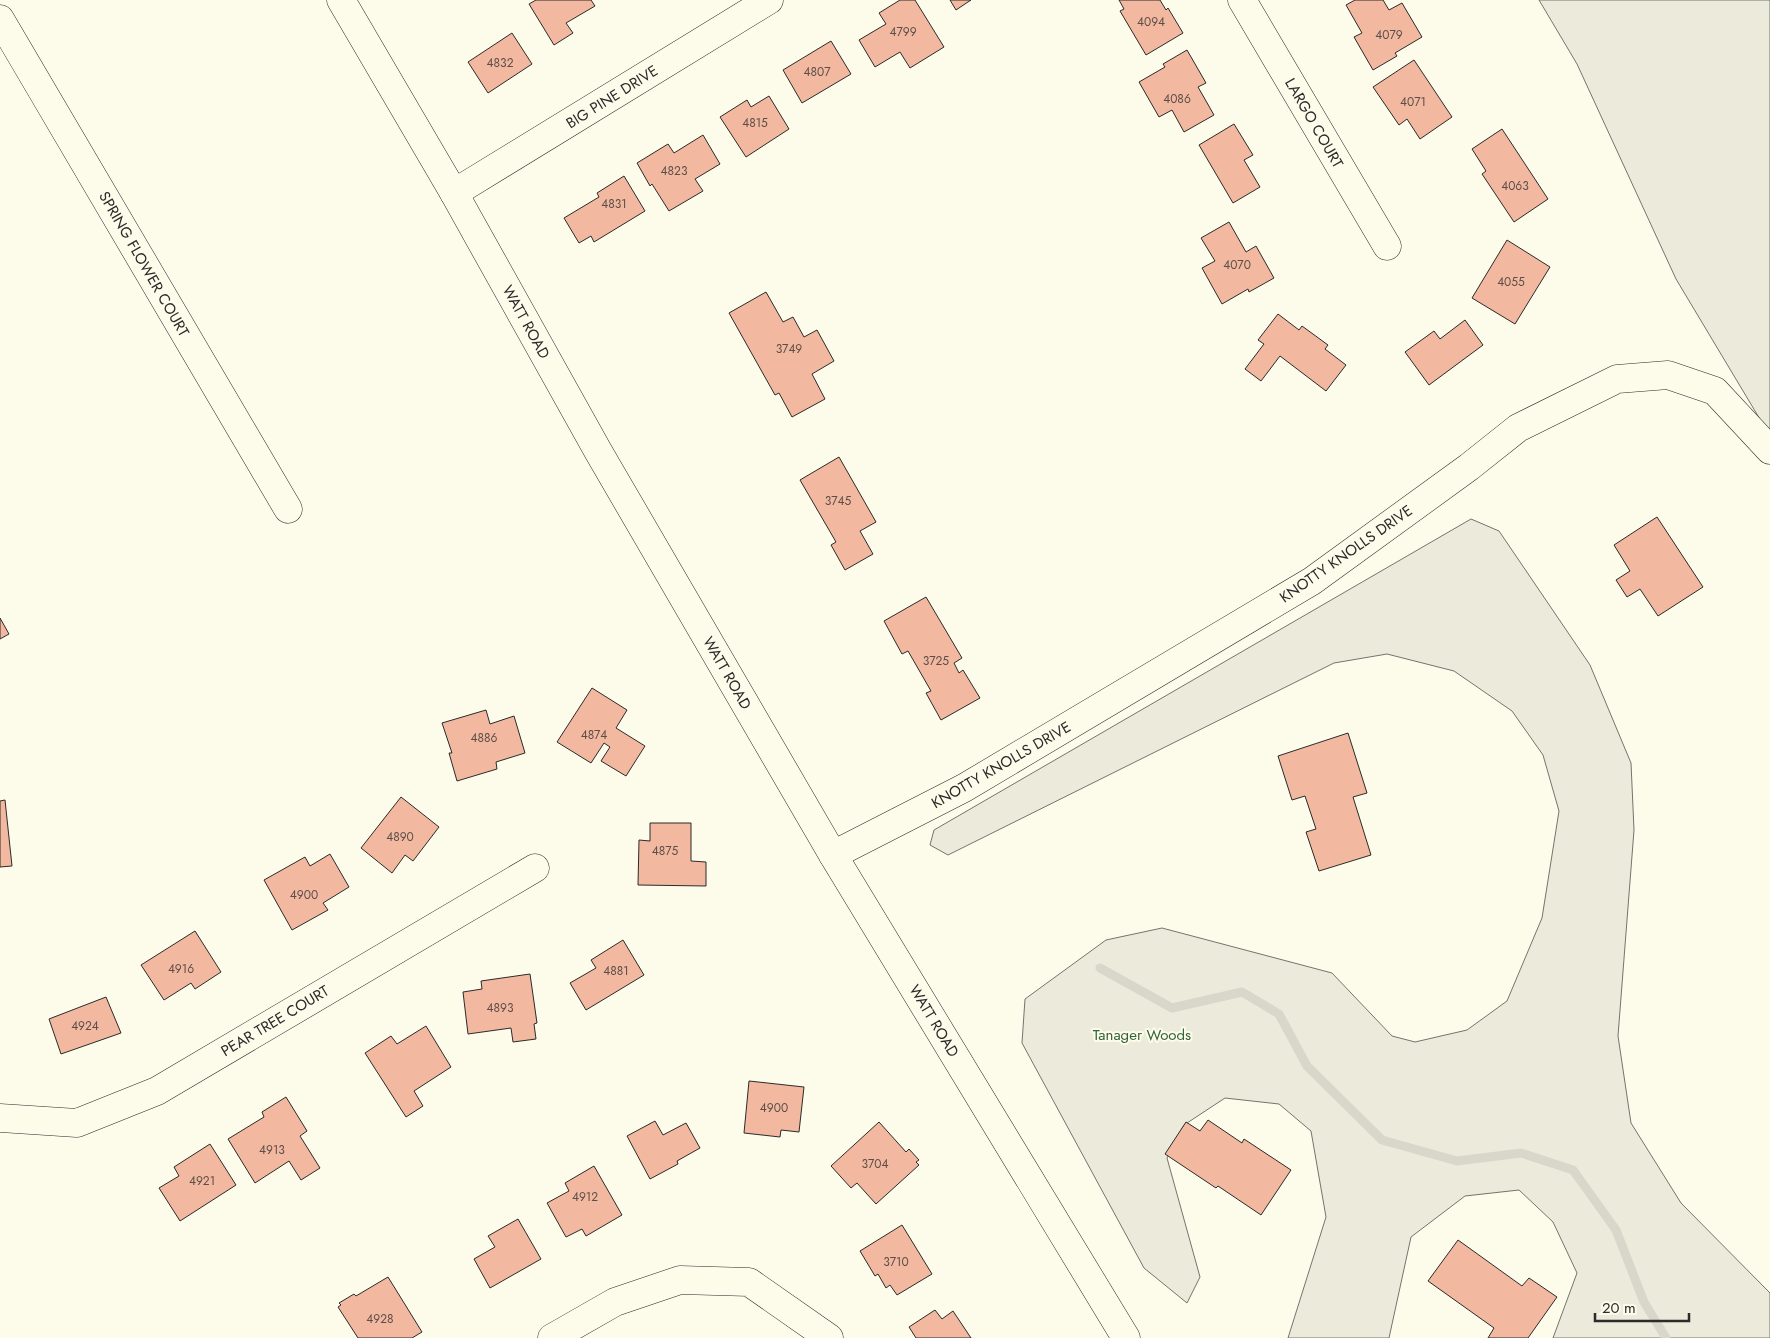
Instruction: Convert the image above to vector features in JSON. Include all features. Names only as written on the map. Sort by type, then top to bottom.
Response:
[{"type":"street","name":"WATT ROAD","points":[[341,0],[454,194],[598,451],[834,855],[1126,1338]]},
{"type":"street","name":"BIG PINE DRIVE","points":[[454,194],[769,0]]},
{"type":"street","name":"LARGO COURT","points":[[1242,0],[1387,246]]},
{"type":"street","name":"SPRING FLOWER COURT","points":[[0,19],[288,509]]},
{"type":"street","name":"KNOTTY KNOLLS DRIVE","points":[[834,855],[964,788],[1312,581],[1469,467],[1518,428],[1618,379],[1668,375],[1714,391],[1770,450]]},
{"type":"street","name":"PEAR TREE COURT","points":[[0,1118],[77,1123],[157,1091],[534,868]]},
{"type":"street","points":[[552,1338],[615,1302],[680,1280],[749,1282],[829,1338]]},
{"type":"green space","points":[[1539,0],[1770,0],[1770,436],[1676,279],[1577,64]]},
{"type":"green space","name":"Tanager Woods","points":[[1471,519],[1499,531],[1590,665],[1631,763],[1634,830],[1618,1036],[1631,1123],[1681,1203],[1770,1293],[1770,1338],[1553,1338],[1577,1273],[1553,1222],[1519,1190],[1465,1196],[1411,1237],[1389,1338],[1288,1338],[1326,1217],[1311,1131],[1279,1104],[1225,1098],[1184,1125],[1167,1158],[1200,1277],[1187,1303],[1144,1268],[1022,1043],[1025,999],[1106,940],[1162,928],[1332,973],[1392,1036],[1415,1042],[1467,1030],[1507,1001],[1542,918],[1559,811],[1543,755],[1512,711],[1454,671],[1387,654],[1334,663],[948,855],[930,845],[934,830]]},
{"type":"building","points":[[536,0],[591,0],[595,6],[566,23],[573,33],[554,45],[529,4]]},
{"type":"building","points":[[900,0],[915,0],[944,47],[910,68],[900,52],[875,67],[859,40],[886,24],[879,13]]},
{"type":"building","points":[[950,0],[971,0],[956,10]]},
{"type":"building","points":[[1119,0],[1160,0],[1166,10],[1168,8],[1183,33],[1146,55],[1120,11],[1124,9]]},
{"type":"building","points":[[1355,0],[1383,0],[1389,10],[1402,3],[1422,37],[1395,53],[1397,56],[1373,70],[1354,37],[1362,33],[1346,5]]},
{"type":"building","points":[[512,33],[532,64],[488,93],[468,62]]},
{"type":"building","points":[[831,41],[851,74],[802,103],[783,70]]},
{"type":"building","points":[[1187,50],[1206,83],[1198,87],[1214,115],[1184,132],[1172,110],[1159,117],[1139,82],[1165,67],[1163,64]]},
{"type":"building","points":[[1414,60],[1452,117],[1420,139],[1407,119],[1399,125],[1373,87]]},
{"type":"building","points":[[769,96],[789,129],[746,157],[720,117],[747,100],[751,107]]},
{"type":"building","points":[[1234,124],[1253,155],[1244,160],[1260,187],[1233,203],[1199,145]]},
{"type":"building","points":[[1502,129],[1548,199],[1514,222],[1482,174],[1486,171],[1472,149]]},
{"type":"building","points":[[703,135],[720,164],[695,179],[703,191],[669,211],[652,184],[650,186],[637,163],[668,144],[674,153]]},
{"type":"building","points":[[624,176],[645,211],[594,242],[591,236],[579,243],[564,218],[599,197],[597,193]]},
{"type":"building","points":[[1229,222],[1246,252],[1256,246],[1274,278],[1249,292],[1248,289],[1222,304],[1202,268],[1215,261],[1201,238]]},
{"type":"building","points":[[1507,240],[1550,267],[1515,324],[1472,298]]},
{"type":"building","points":[[766,292],[783,322],[793,317],[804,337],[817,330],[834,361],[812,374],[825,399],[792,417],[779,393],[775,395],[729,313]]},
{"type":"building","points":[[1278,314],[1299,330],[1302,326],[1328,345],[1325,349],[1346,365],[1326,391],[1280,356],[1261,381],[1245,369],[1264,344],[1258,340]]},
{"type":"building","points":[[1465,320],[1483,345],[1429,385],[1405,352],[1434,331],[1440,339]]},
{"type":"building","points":[[839,457],[876,522],[860,531],[873,554],[845,570],[831,545],[836,542],[800,480]]},
{"type":"building","points":[[1657,517],[1703,587],[1658,616],[1640,589],[1627,597],[1616,580],[1630,571],[1614,545]]},
{"type":"building","points":[[926,597],[962,658],[954,663],[959,673],[963,670],[980,698],[941,720],[926,693],[931,691],[908,651],[902,654],[884,621]]},
{"type":"building","points":[[0,618],[9,634],[0,639]]},
{"type":"building","points":[[592,688],[627,710],[616,728],[645,746],[626,776],[601,761],[610,747],[604,743],[591,763],[557,742]]},
{"type":"building","points":[[486,710],[490,724],[514,716],[525,753],[496,762],[497,769],[457,781],[449,753],[452,753],[442,723]]},
{"type":"building","points":[[1348,733],[1367,793],[1353,797],[1371,855],[1319,871],[1306,832],[1316,829],[1305,796],[1292,800],[1278,756]]},
{"type":"building","points":[[401,797],[439,827],[413,861],[405,855],[392,873],[361,848]]},
{"type":"building","points":[[5,800],[12,866],[0,867],[0,801]]},
{"type":"building","points":[[650,823],[691,823],[691,861],[706,862],[706,886],[638,885],[639,840],[650,841]]},
{"type":"building","points":[[330,854],[349,887],[323,903],[328,910],[292,930],[264,880],[305,857],[310,866]]},
{"type":"building","points":[[195,931],[221,972],[195,989],[191,983],[164,1000],[141,965]]},
{"type":"building","points":[[623,940],[644,975],[586,1010],[570,983],[596,968],[591,960]]},
{"type":"building","points":[[530,974],[537,1023],[534,1024],[536,1039],[513,1042],[511,1028],[468,1034],[463,992],[482,989],[481,981]]},
{"type":"building","points":[[106,997],[121,1033],[61,1054],[49,1019]]},
{"type":"building","points":[[426,1026],[451,1067],[414,1091],[423,1106],[406,1117],[365,1053],[391,1036],[397,1044]]},
{"type":"building","points":[[749,1081],[804,1087],[799,1132],[781,1130],[780,1137],[744,1133]]},
{"type":"building","points":[[286,1097],[307,1131],[300,1136],[320,1168],[301,1180],[289,1161],[255,1183],[228,1139],[264,1117],[262,1112]]},
{"type":"building","points":[[1208,1120],[1242,1143],[1244,1139],[1291,1170],[1261,1215],[1165,1154],[1186,1122],[1200,1131]]},
{"type":"building","points":[[655,1121],[663,1135],[686,1123],[700,1148],[677,1161],[678,1164],[650,1179],[627,1136]]},
{"type":"building","points":[[879,1122],[906,1152],[909,1149],[919,1160],[916,1162],[919,1165],[876,1204],[857,1183],[851,1188],[831,1166]]},
{"type":"building","points":[[210,1144],[236,1185],[180,1221],[159,1188],[179,1176],[174,1167]]},
{"type":"building","points":[[594,1166],[622,1215],[586,1236],[582,1229],[566,1237],[547,1203],[569,1191],[565,1183]]},
{"type":"building","points":[[518,1219],[541,1259],[490,1288],[474,1259],[495,1247],[488,1236]]},
{"type":"building","points":[[902,1225],[932,1274],[897,1295],[890,1285],[886,1288],[878,1274],[875,1276],[860,1251]]},
{"type":"building","points":[[1458,1240],[1522,1286],[1529,1278],[1557,1297],[1528,1338],[1488,1338],[1494,1328],[1428,1281]]},
{"type":"building","points":[[388,1277],[422,1332],[412,1338],[358,1338],[338,1307],[341,1305],[339,1303],[354,1294],[356,1296]]},
{"type":"building","points":[[935,1310],[942,1319],[953,1311],[971,1338],[916,1338],[909,1327]]},
{"type":"waterway","points":[[1100,968],[1172,1008],[1242,992],[1279,1014],[1307,1066],[1382,1140],[1457,1161],[1521,1153],[1573,1170],[1616,1230],[1644,1302],[1666,1338]]}]
